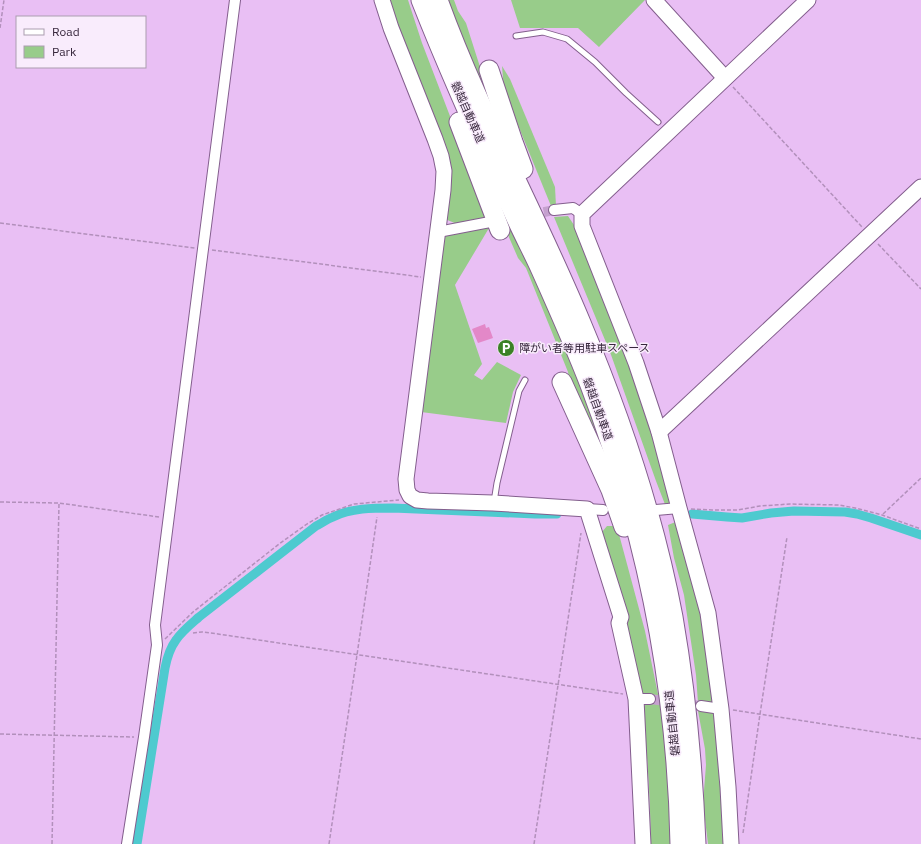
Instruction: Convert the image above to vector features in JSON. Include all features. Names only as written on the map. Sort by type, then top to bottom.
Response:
[{"type":"highway","points":[[421,0],[426,33],[495,226]]},
{"type":"highway","name":"磐越自動車道","points":[[421,0],[453,79],[488,158],[567,328],[590,385],[628,497],[650,584],[665,663],[674,732],[678,780],[680,844]]},
{"type":"highway","name":"磐越自動車道","points":[[438,0],[467,72],[580,321],[625,436],[641,487],[656,541],[672,615],[680,662],[689,732],[696,844]]},
{"type":"highway","points":[[489,70],[513,142],[561,261],[580,321]]},
{"type":"highway","points":[[562,382],[611,490],[630,544],[649,618],[674,732]]},
{"type":"street","points":[[127,844],[157,645],[155,625],[235,0]]},
{"type":"street","points":[[382,0],[441,156],[444,171],[438,232],[406,479],[407,490],[410,496],[417,500],[493,503],[593,511],[621,617],[619,623],[643,699],[643,844]]},
{"type":"street","points":[[654,0],[725,78]]},
{"type":"street","points":[[737,840],[728,787],[721,709],[708,613],[659,432],[636,363],[582,226],[582,214],[808,0]]},
{"type":"street","points":[[659,432],[921,187]]},
{"type":"street","points":[[554,210],[573,208],[582,214]]},
{"type":"street","points":[[438,232],[495,226]]},
{"type":"street","points":[[656,510],[679,508]]},
{"type":"street","points":[[701,706],[721,709]]},
{"type":"lane","points":[[516,36],[543,32],[567,39],[595,62],[626,94],[658,122]]},
{"type":"lane","points":[[493,503],[519,391],[524,380]]},
{"type":"path","points":[[0,28],[4,0]]},
{"type":"path","points":[[725,78],[921,289]]},
{"type":"path","points":[[0,224],[432,278]]},
{"type":"path","points":[[882,515],[921,478]]},
{"type":"path","points":[[157,645],[168,638],[193,612],[279,544],[322,515],[354,504],[374,501],[402,500],[410,496]]},
{"type":"path","points":[[0,502],[59,503],[168,518]]},
{"type":"path","points":[[52,844],[59,503]]},
{"type":"path","points":[[679,508],[725,511],[783,504],[839,505],[882,515],[921,529]]},
{"type":"path","points":[[534,844],[583,522],[593,511]]},
{"type":"path","points":[[329,844],[377,517]]},
{"type":"path","points":[[737,840],[760,714],[787,536]]},
{"type":"path","points":[[193,633],[202,632],[218,634],[558,684],[643,699]]},
{"type":"path","points":[[721,709],[921,739]]},
{"type":"path","points":[[0,734],[144,738]]},
{"type":"green space","points":[[387,0],[408,0],[422,43],[489,218],[457,224],[445,219],[451,167]]},
{"type":"green space","points":[[447,0],[454,0],[458,11],[466,23],[488,92],[486,95]]},
{"type":"green space","points":[[511,0],[645,0],[599,47],[578,28],[520,28]]},
{"type":"green space","points":[[502,66],[510,79],[555,187],[556,206],[551,206],[504,91]]},
{"type":"green space","points":[[568,216],[574,225],[626,350],[674,500],[666,507],[610,352],[554,217]]},
{"type":"green space","points":[[507,220],[556,327],[593,419],[610,471],[571,389],[568,372],[526,268],[518,258],[502,221]]},
{"type":"green space","points":[[489,226],[455,285],[482,364],[474,375],[482,380],[497,362],[521,375],[513,392],[506,423],[421,412],[442,241],[447,235]]},
{"type":"green space","points":[[678,521],[701,612],[713,703],[698,703],[696,675],[684,595],[674,558],[668,525]]},
{"type":"green space","points":[[607,526],[616,526],[620,538],[645,631],[659,699],[648,698],[640,692],[602,532]]},
{"type":"green space","points":[[652,700],[660,701],[667,772],[671,844],[651,844],[646,743],[642,710],[644,706]]},
{"type":"green space","points":[[702,709],[713,711],[716,716],[725,844],[708,844],[703,803],[706,765],[705,749],[698,711]]},
{"type":"building","points":[[485,324],[486,328],[489,327],[493,338],[478,343],[472,329]]},
{"type":"waterway","points":[[137,844],[165,668],[169,653],[178,637],[199,617],[316,526],[340,514],[370,508],[557,514]]},
{"type":"waterway","points":[[692,514],[742,518],[794,511],[845,512],[871,518],[921,535]]},
{"type":"tunnel","points":[[529,215],[554,210]]},
{"type":"tunnel","points":[[650,699],[701,706]]},
{"type":"place","name":"障がい者等用駐車スペース","points":[[506,348]]}]
